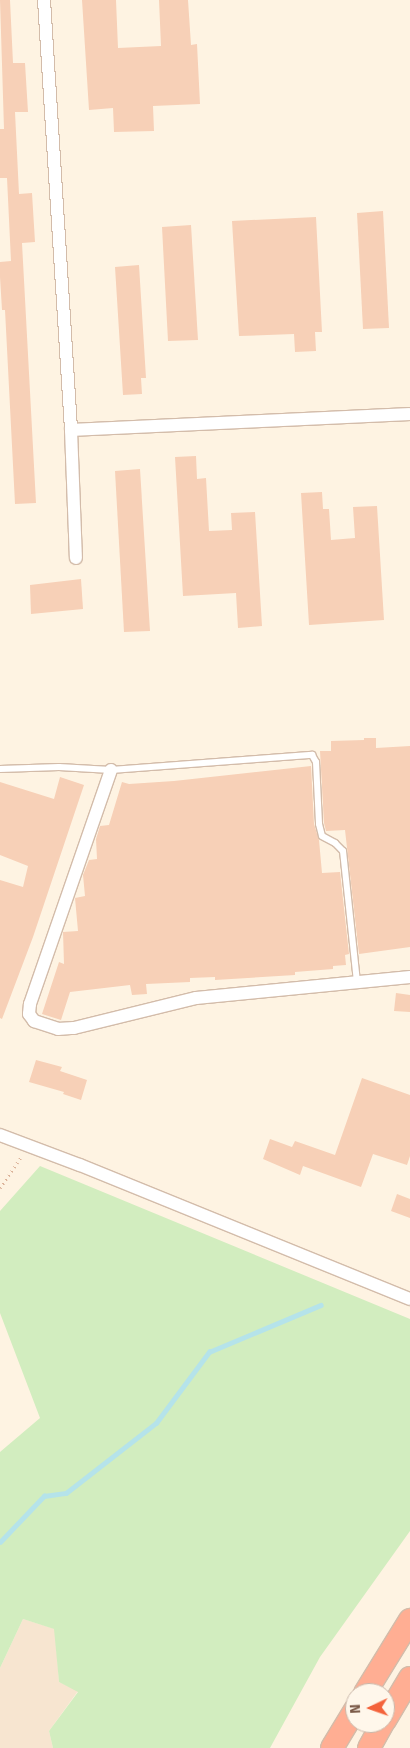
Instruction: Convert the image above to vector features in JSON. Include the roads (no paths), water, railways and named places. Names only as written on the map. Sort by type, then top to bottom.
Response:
[{"type":"highway","points":[[371,1683],[410,1620]]},
{"type":"highway","points":[[395,1703],[410,1678]]},
{"type":"highway","points":[[332,1748],[345,1727]]},
{"type":"highway","points":[[369,1748],[377,1733]]},
{"type":"street","points":[[44,0],[76,558]]},
{"type":"street","points":[[70,430],[410,414]]},
{"type":"street","points":[[110,770],[30,1004],[29,1014],[34,1021],[58,1029],[74,1028],[196,998],[410,977]]},
{"type":"street","points":[[0,1135],[410,1299]]},
{"type":"lane","points":[[0,769],[59,767],[110,770],[312,756],[316,762],[319,824],[322,836],[335,843],[343,851],[357,981]]},
{"type":"waterway","points":[[0,1542],[44,1496],[66,1493],[156,1423],[209,1352],[321,1305]]}]
